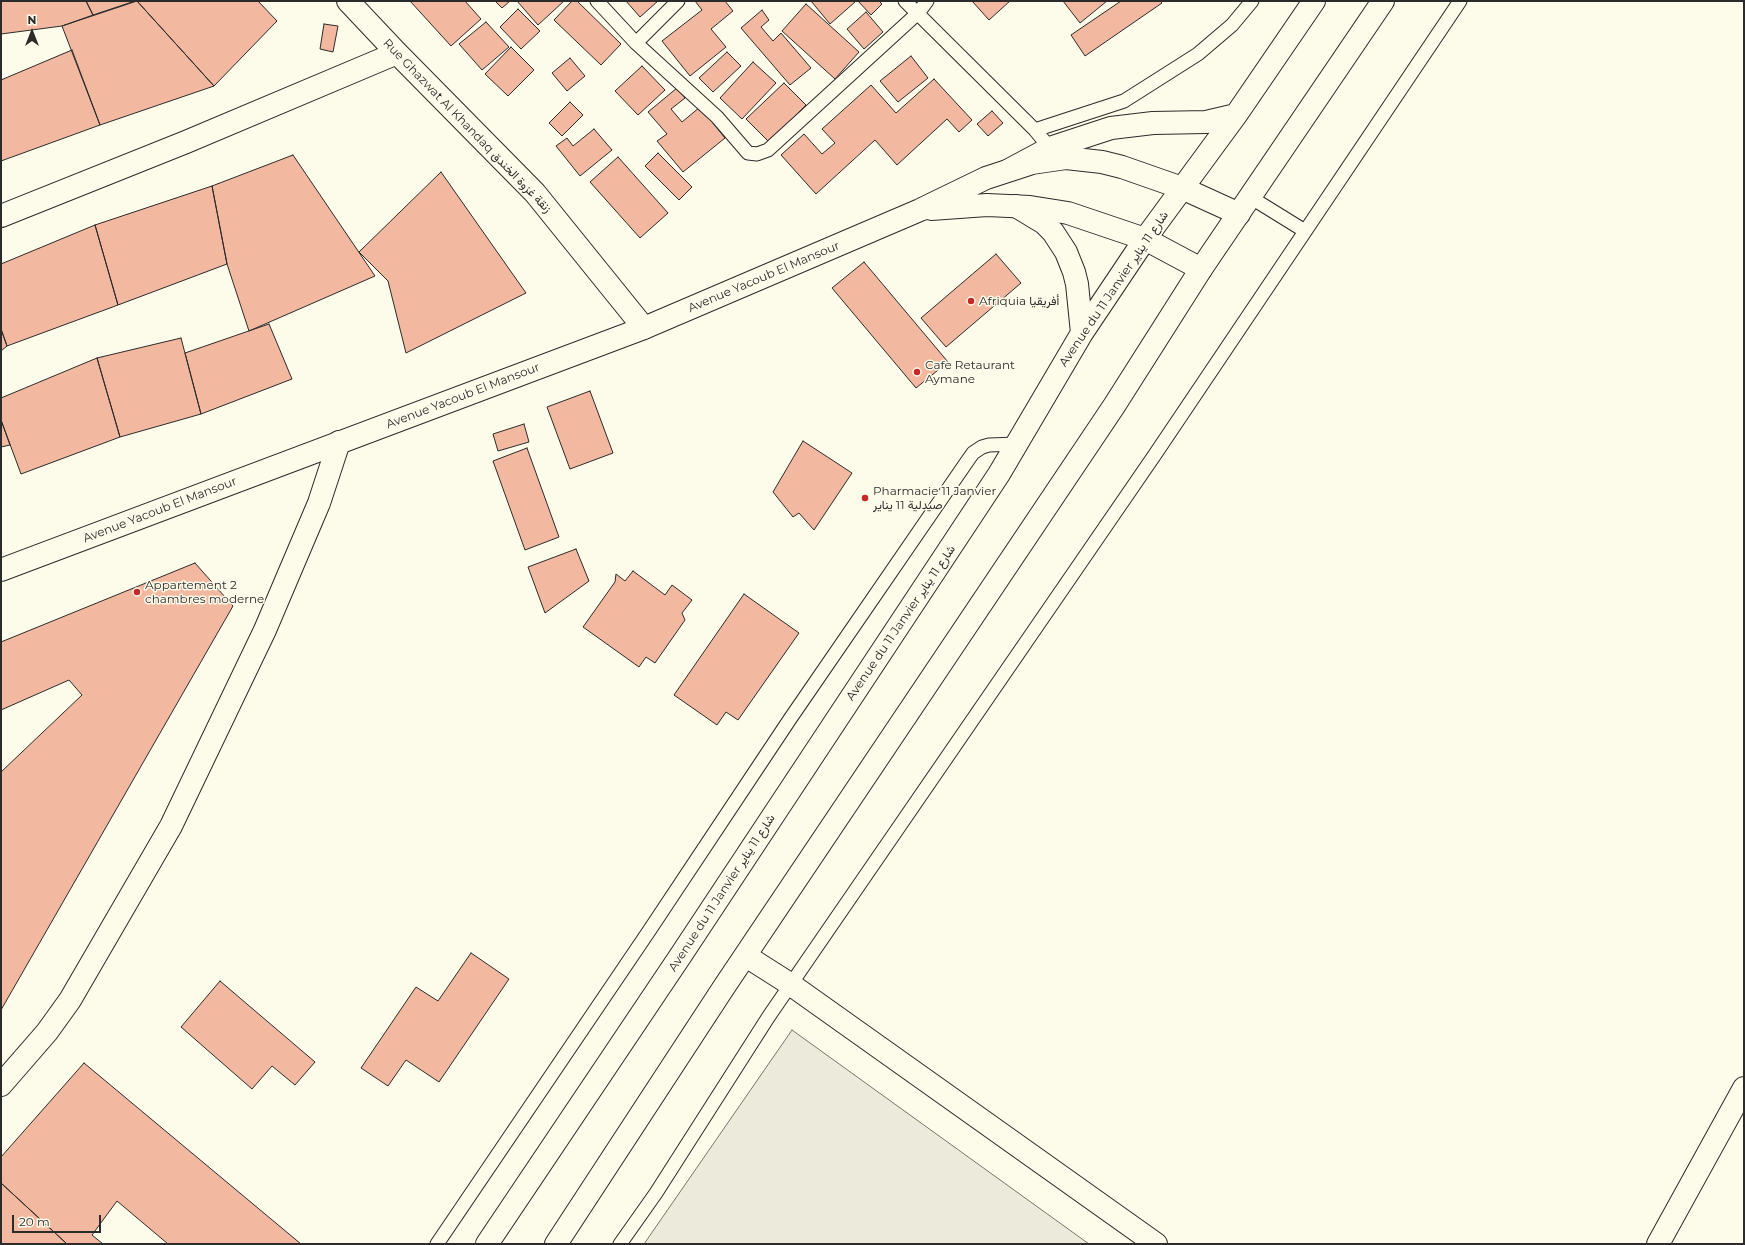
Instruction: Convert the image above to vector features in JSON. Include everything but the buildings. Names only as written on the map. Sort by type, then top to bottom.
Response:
[{"type":"main road","name":"Rue Ghazwat Al Khandaq زنقة غزوة الخندق","points":[[348,1],[535,193],[644,328]]},
{"type":"main road","name":"Avenue du 11 Janvier شارع 11 يناير","points":[[487,1244],[681,955],[999,474],[1082,333],[1145,239],[1236,116],[1314,1]]},
{"type":"main road","points":[[556,1244],[724,987],[1114,406],[1201,269],[1383,1]]},
{"type":"main road","points":[[1,216],[186,142],[397,53]]},
{"type":"main road","points":[[1009,170],[1050,148],[1087,135],[1127,125],[1206,122],[1236,116]]},
{"type":"main road","name":"Avenue Yacoub El Mansour","points":[[1,570],[644,328],[920,210],[986,178],[1009,170],[1048,160],[1074,158],[1102,162],[1122,167],[1182,188],[1244,205]]},
{"type":"main road","name":"Avenue Yacoub El Mansour","points":[[920,210],[987,205],[1047,209],[1068,213],[1145,239],[1201,269]]},
{"type":"main road","points":[[1016,206],[1044,224],[1053,232],[1066,252],[1077,284],[1082,333]]},
{"type":"main road","points":[[1,1085],[47,1032],[70,1000],[171,826],[265,630],[319,503],[339,442]]},
{"type":"main road","points":[[746,956],[790,984],[1156,1244]]},
{"type":"main road","points":[[1658,1244],[1743,1092]]},
{"type":"lane","points":[[597,1],[636,43],[717,117],[748,153],[757,154],[768,150],[918,13],[927,1]]},
{"type":"lane","points":[[636,43],[678,1]]},
{"type":"lane","points":[[905,1],[1035,130],[1050,148]]},
{"type":"lane","points":[[1035,130],[1124,101],[1198,54],[1232,25],[1252,1]]},
{"type":"lane","points":[[620,1244],[656,1193],[790,984],[1152,459],[1460,1]]},
{"type":"lane","points":[[1244,205],[1305,231]]},
{"type":"lane","points":[[437,1244],[649,931],[790,719],[973,453],[982,447],[989,445],[1017,444]]},
{"type":"shaded area","points":[[792,1030],[1089,1244],[644,1244]]},
{"type":"place","name":"Afriquia أفريقيا","points":[[971,301]]},
{"type":"place","name":"Cafe Retaurant Aymane","points":[[917,372]]},
{"type":"place","name":"Pharmacie 11 Janvier صيدلية 11 يناير","points":[[865,498]]},
{"type":"place","name":"Appartement 2 chambres moderne","points":[[137,592]]}]
